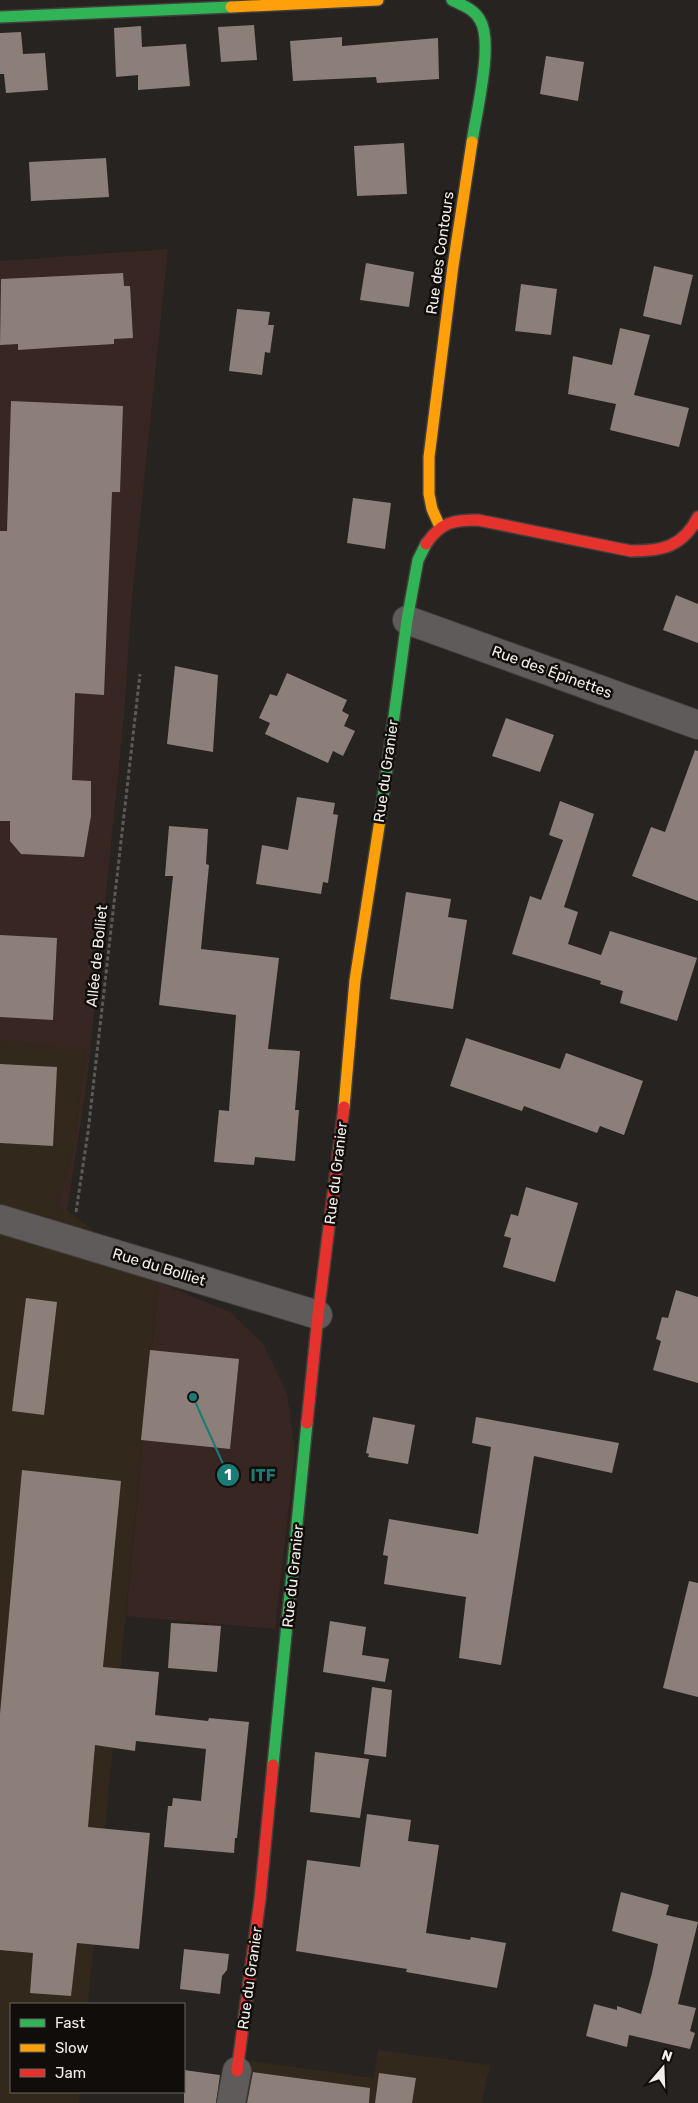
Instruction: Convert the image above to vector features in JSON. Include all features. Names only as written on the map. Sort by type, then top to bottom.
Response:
[{"type":"street","points":[[0,17],[378,0]]},
{"type":"street","name":"Rue des Contours","points":[[440,527],[432,509],[429,494],[429,457],[452,266],[486,42],[484,26],[479,17],[470,7],[452,0]]},
{"type":"street","points":[[440,527],[456,520],[478,520],[605,547],[655,552],[674,545],[687,534],[698,516]]},
{"type":"street","name":"Rue du Granier","points":[[231,2103],[237,2072],[261,1890],[318,1315],[346,1082],[355,980],[380,818],[407,620],[420,554],[440,527]]},
{"type":"street","name":"Rue des Épinettes","points":[[407,620],[698,725]]},
{"type":"street","name":"Rue du Bolliet","points":[[0,1219],[318,1315]]},
{"type":"path","name":"Allée de Bolliet","points":[[71,1239],[88,1132],[140,674]]},
{"type":"shaded area","points":[[168,249],[132,598],[124,716],[87,1082],[67,1210],[57,1208],[73,1150],[86,1051],[0,1040],[0,261]]},
{"type":"shaded area","points":[[0,1040],[86,1050],[73,1150],[57,1208],[67,1210],[158,1282],[88,2003],[10,2003],[10,2093],[80,2093],[79,2103],[0,2103]]},
{"type":"shaded area","points":[[158,1282],[230,1312],[263,1344],[287,1393],[295,1452],[275,1629],[126,1616]]},
{"type":"shaded area","points":[[378,2050],[490,2065],[482,2103],[238,2103],[246,2060],[374,2078]]},
{"type":"building","points":[[254,25],[257,60],[221,62],[218,27]]},
{"type":"building","points":[[141,26],[142,47],[186,44],[190,86],[138,90],[138,75],[116,77],[114,28]]},
{"type":"building","points":[[21,32],[23,54],[45,53],[48,90],[6,93],[4,74],[0,74],[0,33]]},
{"type":"building","points":[[342,37],[342,46],[438,38],[439,79],[377,83],[376,77],[293,81],[290,41]]},
{"type":"building","points":[[546,56],[584,62],[578,101],[540,94]]},
{"type":"building","points":[[404,143],[407,194],[357,196],[354,146]]},
{"type":"building","points":[[106,158],[109,197],[31,201],[29,162]]},
{"type":"building","points":[[366,263],[414,272],[409,307],[360,300]]},
{"type":"building","points":[[654,266],[693,275],[681,325],[643,316]]},
{"type":"building","points":[[123,273],[124,286],[130,286],[133,338],[114,339],[114,344],[18,350],[18,344],[0,345],[1,279]]},
{"type":"building","points":[[521,284],[557,289],[551,335],[515,331]]},
{"type":"building","points":[[237,309],[270,312],[268,325],[274,325],[270,353],[265,352],[262,375],[229,371]]},
{"type":"building","points":[[620,328],[650,335],[634,395],[689,408],[679,447],[610,430],[616,404],[568,394],[573,356],[612,365]]},
{"type":"building","points":[[11,401],[123,406],[120,492],[112,492],[104,695],[75,693],[72,780],[91,781],[91,816],[84,857],[21,854],[10,841],[10,821],[0,821],[0,531],[7,531]]},
{"type":"building","points":[[353,498],[391,503],[385,549],[347,543]]},
{"type":"building","points":[[676,595],[698,604],[698,643],[663,630]]},
{"type":"building","points":[[175,666],[218,675],[213,752],[167,744]]},
{"type":"building","points":[[287,673],[347,700],[342,711],[349,715],[344,726],[355,731],[343,756],[333,751],[328,763],[265,734],[270,723],[259,718],[270,694],[277,696]]},
{"type":"building","points":[[506,718],[554,735],[540,772],[492,756]]},
{"type":"building","points":[[695,750],[698,751],[698,901],[632,876],[651,827],[665,832]]},
{"type":"building","points":[[297,797],[335,803],[333,814],[338,815],[328,883],[323,882],[321,894],[256,884],[262,845],[288,850]]},
{"type":"building","points":[[560,801],[594,814],[564,907],[578,912],[568,944],[601,955],[610,931],[697,958],[677,1021],[620,1003],[623,991],[600,984],[601,981],[512,954],[530,896],[541,900],[563,840],[549,835]]},
{"type":"building","points":[[169,826],[208,829],[206,864],[209,865],[201,949],[279,958],[268,1049],[300,1051],[295,1110],[299,1110],[295,1161],[255,1157],[254,1165],[214,1162],[219,1110],[229,1111],[236,1015],[159,1005],[173,876],[165,876]]},
{"type":"building","points":[[406,892],[451,899],[448,917],[467,920],[453,1009],[390,999]]},
{"type":"building","points":[[0,935],[57,938],[53,1020],[0,1017]]},
{"type":"building","points":[[466,1038],[560,1069],[566,1053],[643,1081],[624,1135],[600,1126],[597,1133],[524,1106],[522,1111],[450,1086]]},
{"type":"building","points":[[0,1064],[57,1067],[53,1146],[0,1143]]},
{"type":"building","points":[[526,1187],[578,1203],[555,1282],[503,1267],[511,1238],[504,1236],[511,1214],[518,1216]]},
{"type":"building","points":[[676,1290],[698,1297],[698,1383],[653,1370],[661,1341],[656,1339],[662,1317],[668,1318]]},
{"type":"building","points":[[26,1298],[57,1302],[44,1415],[12,1411]]},
{"type":"building","points":[[150,1350],[239,1359],[230,1449],[141,1440]]},
{"type":"building","points":[[373,1417],[415,1425],[408,1464],[368,1457],[369,1454],[366,1453]]},
{"type":"building","points":[[476,1417],[619,1443],[612,1473],[534,1456],[501,1665],[459,1658],[466,1597],[384,1584],[388,1556],[383,1555],[389,1519],[478,1534],[491,1447],[472,1443]]},
{"type":"building","points":[[22,1470],[121,1481],[103,1667],[159,1672],[155,1715],[208,1721],[209,1718],[249,1722],[234,1853],[164,1847],[168,1806],[172,1806],[173,1798],[201,1801],[206,1749],[136,1741],[135,1751],[95,1745],[88,1827],[150,1833],[139,1949],[77,1943],[71,1996],[30,1993],[33,1953],[0,1950],[0,1714]]},
{"type":"building","points":[[689,1581],[698,1583],[698,1697],[663,1688]]},
{"type":"building","points":[[330,1621],[366,1627],[362,1655],[389,1659],[385,1682],[323,1672]]},
{"type":"building","points":[[171,1623],[221,1626],[217,1672],[168,1668]]},
{"type":"building","points":[[372,1687],[392,1690],[386,1757],[364,1754]]},
{"type":"building","points":[[315,1752],[369,1759],[360,1818],[310,1812]]},
{"type":"building","points":[[367,1814],[411,1820],[408,1841],[439,1845],[426,1933],[470,1940],[471,1937],[506,1943],[497,1988],[406,1972],[407,1969],[296,1951],[307,1860],[360,1867]]},
{"type":"building","points":[[621,1892],[669,1905],[666,1915],[698,1922],[678,2004],[696,2008],[690,2031],[695,2033],[690,2049],[629,2035],[627,2047],[586,2036],[594,2004],[617,2010],[617,2006],[641,2014],[652,1973],[658,1944],[612,1931]]},
{"type":"building","points":[[184,1949],[229,1954],[227,1970],[222,1976],[220,1994],[180,1989]]},
{"type":"building","points":[[185,2070],[220,2075],[216,2103],[184,2103]]},
{"type":"building","points":[[253,2072],[370,2088],[369,2103],[247,2103]]},
{"type":"building","points":[[379,2073],[416,2078],[412,2103],[375,2103]]},
{"type":"traffic: fast","points":[[452,0],[474,13],[480,20],[484,30],[485,61],[472,142]]},
{"type":"traffic: fast","points":[[0,17],[231,7]]},
{"type":"traffic: fast","points":[[380,820],[407,620],[418,560],[426,544]]},
{"type":"traffic: fast","points":[[273,1765],[307,1423]]},
{"type":"traffic: slow","points":[[231,7],[378,0]]},
{"type":"traffic: slow","points":[[440,527],[432,509],[429,494],[429,457],[453,266],[472,142]]},
{"type":"traffic: slow","points":[[344,1107],[355,980],[380,820]]},
{"type":"traffic: jam","points":[[426,544],[437,531],[448,524],[478,520],[631,551],[652,550],[678,541],[686,535],[698,517]]},
{"type":"traffic: jam","points":[[307,1423],[318,1315],[344,1107]]},
{"type":"traffic: jam","points":[[237,2071],[260,1899],[273,1765]]},
{"type":"place","name":"ITF","points":[[193,1397]]}]
